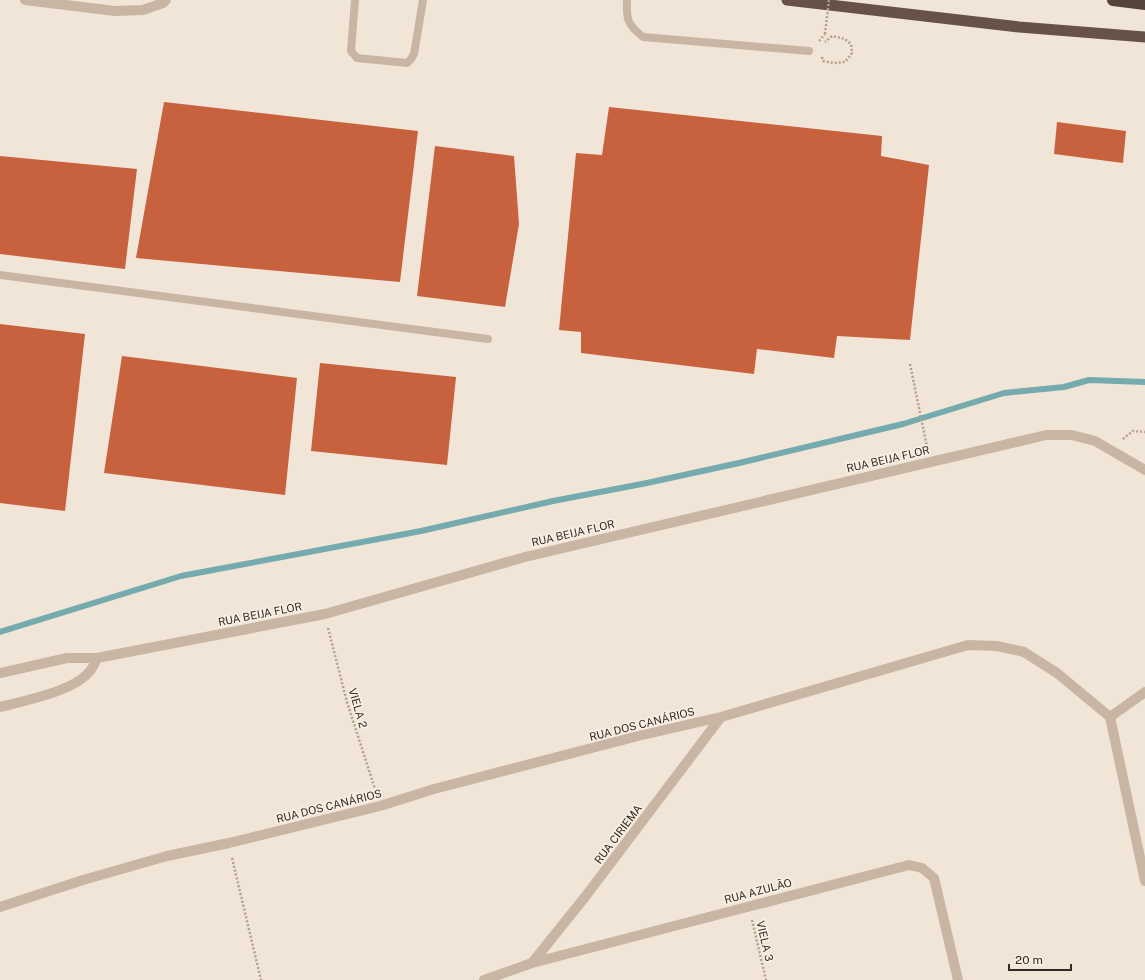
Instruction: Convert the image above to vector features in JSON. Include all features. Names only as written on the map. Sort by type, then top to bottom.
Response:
[{"type":"highway","points":[[787,0],[1012,26],[1145,37]]},
{"type":"highway","points":[[1113,0],[1145,4]]},
{"type":"street","points":[[25,0],[114,11],[144,10],[164,1]]},
{"type":"street","name":"RUA BEIJA FLOR","points":[[0,673],[67,658],[97,658],[325,614],[525,557],[1046,435],[1072,435],[1095,441],[1145,470]]},
{"type":"street","name":"RUA DOS CANÁRIOS","points":[[0,907],[167,856],[229,843],[380,806],[434,789],[623,740],[721,717],[968,645],[996,646],[1024,652],[1057,673],[1110,717]]},
{"type":"street","points":[[0,707],[40,696],[81,680],[90,672],[97,658]]},
{"type":"street","points":[[1145,692],[1110,717],[1145,881]]},
{"type":"street","name":"RUA CIRIEMA","points":[[532,963],[585,897],[721,717]]},
{"type":"street","name":"RUA AZULÃO","points":[[484,980],[532,963],[909,865],[922,868],[934,878],[958,980]]},
{"type":"lane","points":[[355,0],[351,51],[357,58],[407,63],[414,54],[423,0]]},
{"type":"lane","points":[[627,0],[626,16],[634,29],[643,37],[808,51]]},
{"type":"lane","points":[[0,275],[488,339]]},
{"type":"path","points":[[818,47],[819,42],[825,34],[829,0]]},
{"type":"path","points":[[821,56],[823,61],[834,63],[845,62],[852,53],[851,44],[845,39],[832,36],[825,42]]},
{"type":"path","points":[[910,364],[927,445]]},
{"type":"path","points":[[1110,449],[1133,431],[1145,432]]},
{"type":"path","name":"VIELA 2","points":[[325,614],[347,702],[380,806]]},
{"type":"path","points":[[229,843],[261,980]]},
{"type":"path","name":"VIELA 3","points":[[749,906],[766,980]]},
{"type":"building","points":[[164,102],[418,131],[400,282],[136,258]]},
{"type":"building","points":[[609,107],[882,136],[881,156],[929,165],[910,340],[837,336],[834,358],[757,349],[754,374],[581,353],[581,332],[559,330],[576,153],[602,155]]},
{"type":"building","points":[[1057,122],[1126,131],[1123,163],[1054,154]]},
{"type":"building","points":[[435,146],[514,156],[519,224],[505,307],[417,296]]},
{"type":"building","points":[[0,156],[137,169],[125,269],[0,254]]},
{"type":"building","points":[[0,324],[85,334],[65,511],[0,503]]},
{"type":"building","points":[[122,356],[297,378],[285,495],[104,473]]},
{"type":"building","points":[[320,363],[456,377],[447,465],[311,451]]},
{"type":"waterway","points":[[0,632],[181,576],[421,531],[553,501],[739,463],[903,424],[1004,393],[1064,387],[1089,380],[1145,382]]}]
